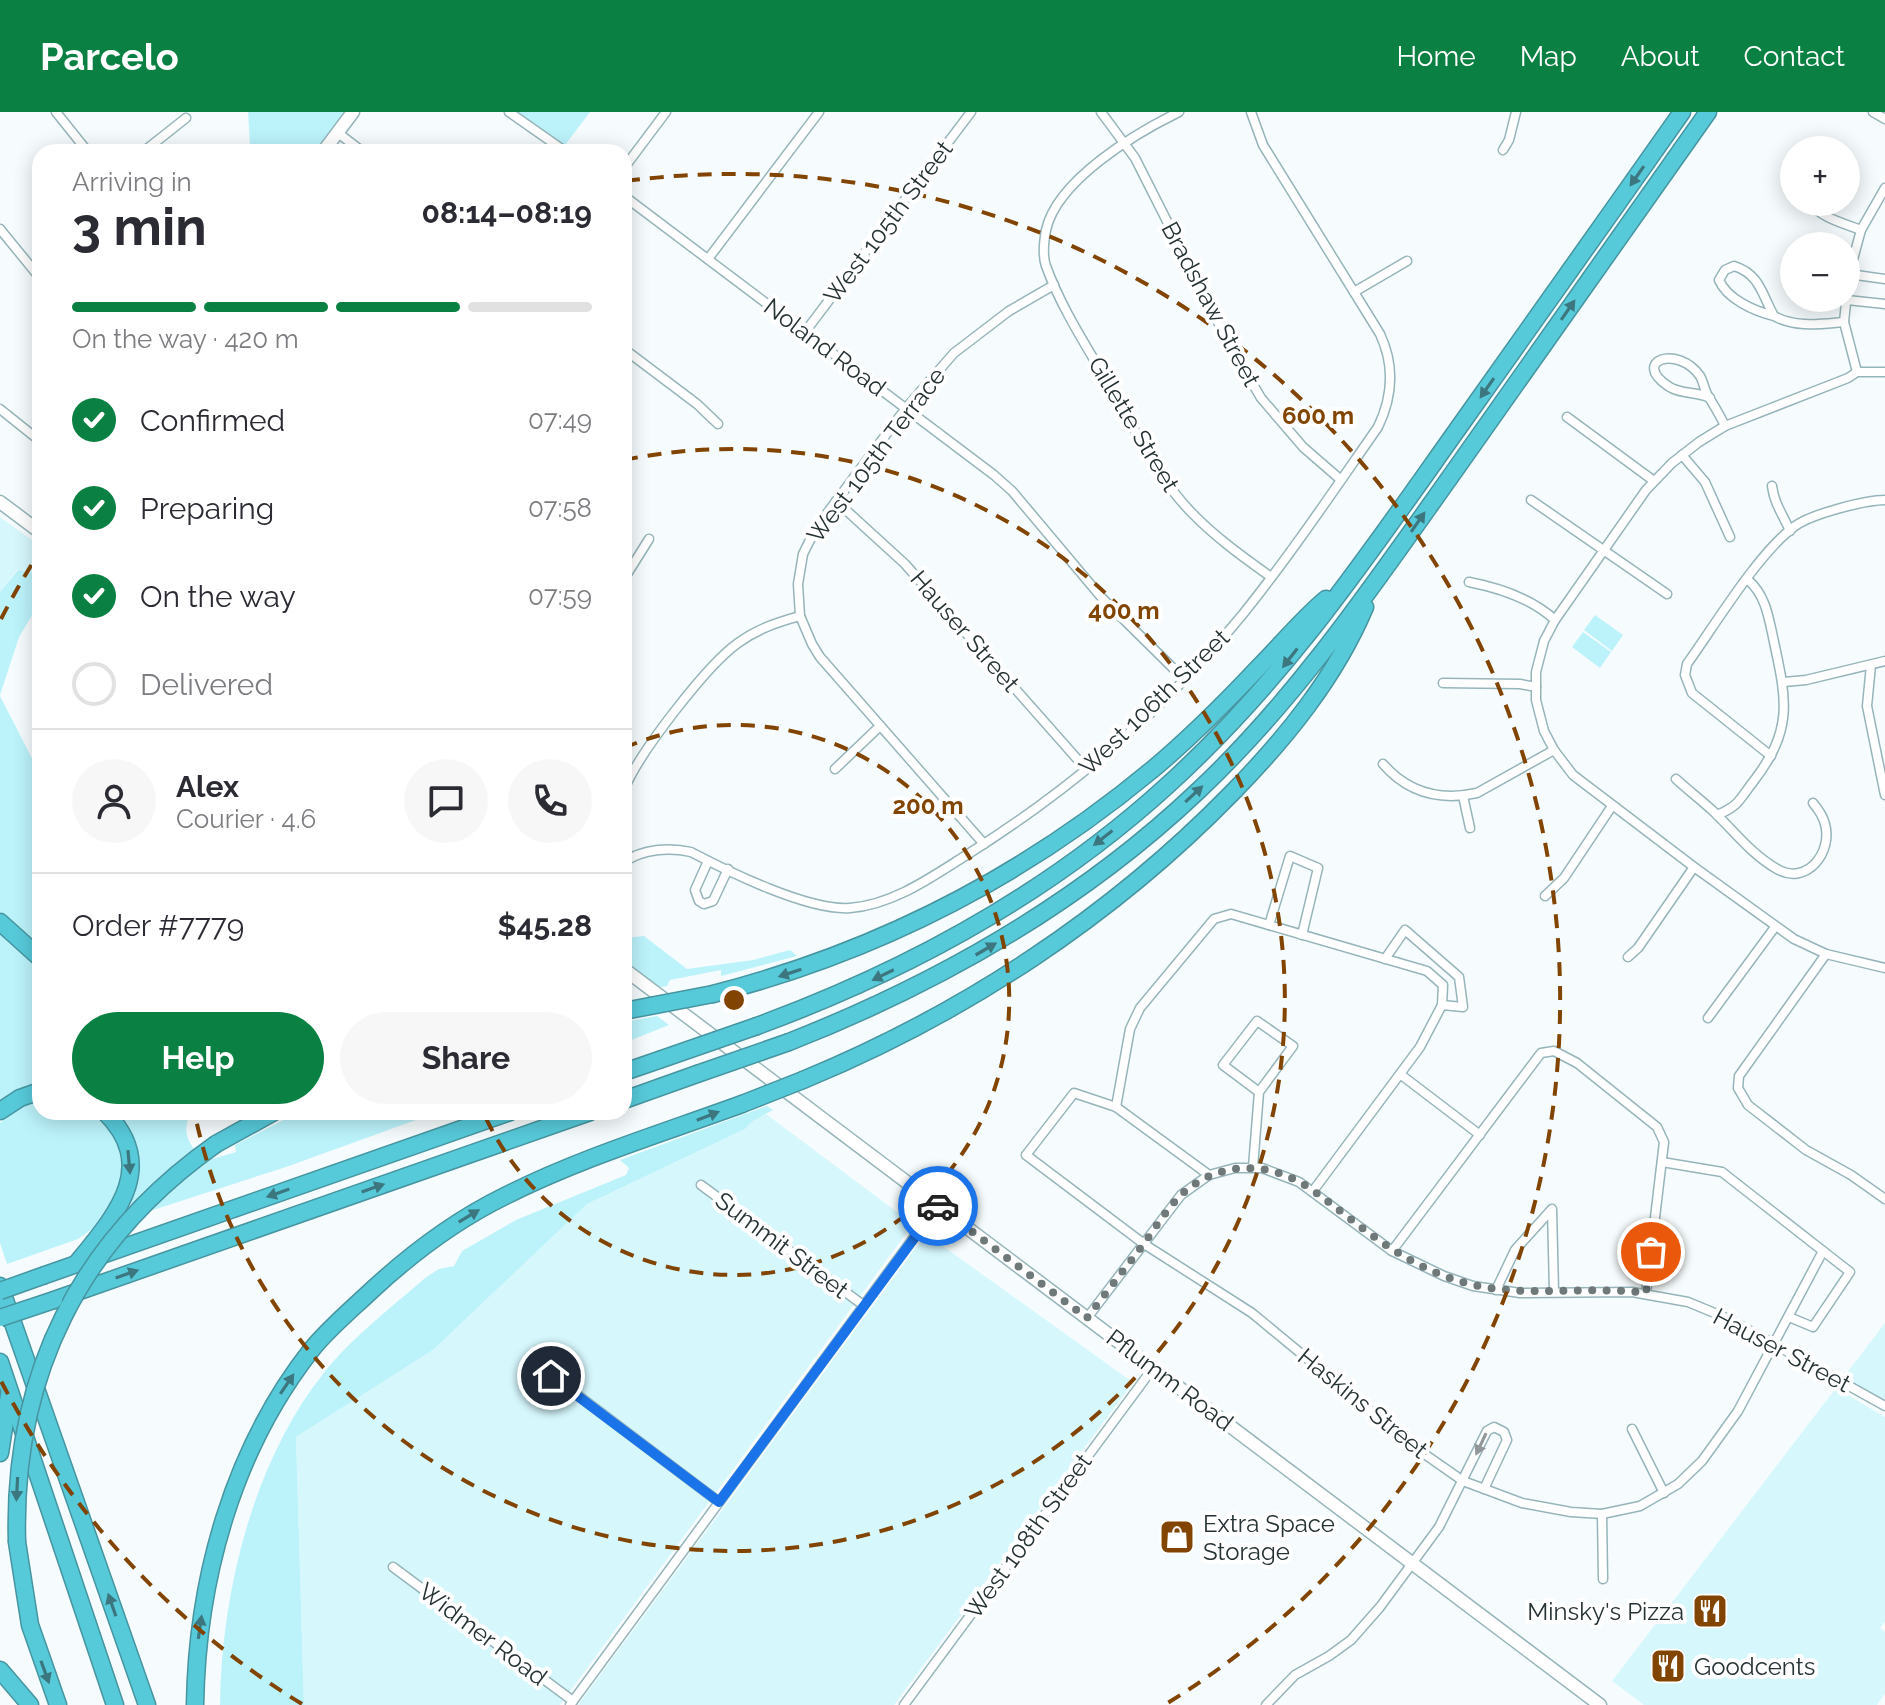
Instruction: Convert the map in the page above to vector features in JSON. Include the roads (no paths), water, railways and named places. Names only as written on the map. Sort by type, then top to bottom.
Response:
[{"type":"highway","points":[[632,1069],[814,1005],[931,951],[1001,910],[1082,855],[1167,786],[1279,673],[1355,574],[1682,112]]},
{"type":"highway","points":[[632,1097],[789,1042],[853,1016],[945,972],[1012,934],[1084,885],[1197,792],[1285,700],[1373,586],[1708,112]]},
{"type":"highway","points":[[632,1009],[713,994],[783,975],[863,946],[955,902],[1023,863],[1153,769],[1229,700],[1315,608],[1355,574]]},
{"type":"highway","points":[[195,1705],[203,1608],[227,1510],[271,1410],[315,1346],[411,1255],[478,1211],[554,1174],[742,1104],[885,1044],[980,992],[1094,915],[1162,860],[1257,768],[1302,715],[1353,634],[1373,586]]},
{"type":"highway","points":[[0,922],[32,951]]},
{"type":"highway","points":[[0,1111],[32,1094]]},
{"type":"highway","points":[[76,1264],[121,1207],[130,1177],[126,1141],[112,1120]]},
{"type":"highway","points":[[58,1705],[30,1625],[17,1542],[17,1481],[21,1446],[42,1366],[58,1325],[88,1273],[122,1227],[173,1176],[216,1144],[260,1120]]},
{"type":"highway","points":[[147,1705],[0,1288],[487,1120]]},
{"type":"highway","points":[[0,1318],[567,1120]]},
{"type":"highway","points":[[0,1362],[115,1705]]},
{"type":"highway","points":[[0,1453],[10,1390]]},
{"type":"highway","points":[[0,1670],[30,1705]]},
{"type":"main road","points":[[329,144],[353,112]]},
{"type":"main road","points":[[0,502],[32,526]]},
{"type":"main road","name":"Pflumm Road","points":[[632,975],[1600,1705]]},
{"type":"street","points":[[56,112],[82,144]]},
{"type":"street","points":[[509,112],[555,144]]},
{"type":"street","points":[[632,157],[666,112]]},
{"type":"street","points":[[708,259],[819,112]]},
{"type":"street","name":"West 105th Street","points":[[805,332],[971,112]]},
{"type":"street","name":"Bradshaw Street","points":[[1101,112],[1125,144],[1245,373],[1282,425],[1341,480]]},
{"type":"street","points":[[1054,285],[1045,263],[1044,247],[1052,214],[1074,184],[1125,144],[1179,112]]},
{"type":"street","name":"West 106th Street","points":[[632,858],[669,849],[691,852],[812,904],[848,908],[886,900],[984,844],[1055,794],[1123,738],[1219,642],[1271,577],[1378,427],[1391,385],[1384,343],[1263,145],[1251,112]]},
{"type":"street","points":[[1503,150],[1509,140],[1516,112]]},
{"type":"street","points":[[1873,112],[1885,119]]},
{"type":"street","points":[[153,144],[186,118]]},
{"type":"street","points":[[338,133],[352,144]]},
{"type":"street","points":[[1860,234],[1885,188]]},
{"type":"street","name":"Noland Road","points":[[632,202],[1012,491],[1102,598],[1184,679]]},
{"type":"street","points":[[1826,216],[1861,230]]},
{"type":"street","points":[[0,229],[32,268]]},
{"type":"street","points":[[1354,292],[1407,261]]},
{"type":"street","points":[[1774,316],[1759,282],[1751,274],[1734,266],[1725,270],[1719,280],[1727,291],[1751,308],[1774,316],[1801,324],[1844,322]]},
{"type":"street","points":[[1860,276],[1885,279]]},
{"type":"street","name":"West 105th Terrace","points":[[800,616],[798,584],[803,554],[816,528],[906,408],[929,379],[980,331],[1054,285]]},
{"type":"street","name":"Gillette Street","points":[[1054,285],[1172,490],[1217,537],[1271,577]]},
{"type":"street","points":[[1860,301],[1885,304]]},
{"type":"street","points":[[1845,312],[1844,322],[1857,372]]},
{"type":"street","points":[[632,355],[697,404],[718,424]]},
{"type":"street","points":[[1710,398],[1674,390],[1655,372],[1655,366],[1665,356],[1687,365],[1700,376],[1725,426]]},
{"type":"street","points":[[1885,372],[1857,372],[1725,426],[1682,455],[1654,481],[1555,620],[1539,657],[1536,687],[1539,719],[1554,750],[1563,764],[1586,786],[1775,927],[1826,954],[1885,968]]},
{"type":"street","points":[[0,409],[32,435]]},
{"type":"street","points":[[1567,417],[1654,481]]},
{"type":"street","points":[[1682,455],[1705,482],[1730,537]]},
{"type":"street","points":[[1772,486],[1774,500],[1781,508],[1790,531]]},
{"type":"street","points":[[1531,500],[1667,594]]},
{"type":"street","points":[[1771,756],[1703,705],[1692,693],[1685,675],[1687,664],[1748,580],[1790,531],[1805,521],[1862,502],[1885,500]]},
{"type":"street","name":"Hauser Street","points":[[836,501],[905,564],[1086,769]]},
{"type":"street","points":[[632,566],[649,539]]},
{"type":"street","points":[[1717,815],[1735,808],[1771,756],[1780,734],[1785,698],[1784,682],[1763,599],[1748,580]]},
{"type":"street","points":[[1469,582],[1515,595],[1555,620]]},
{"type":"street","points":[[632,773],[711,667],[726,652],[758,631],[800,616],[820,657],[984,844]]},
{"type":"street","points":[[1784,682],[1806,680],[1885,661]]},
{"type":"street","points":[[1871,665],[1867,706],[1885,795]]},
{"type":"street","points":[[1443,683],[1536,687]]},
{"type":"street","points":[[835,769],[880,726]]},
{"type":"street","points":[[1383,764],[1403,783],[1417,790],[1440,796],[1463,796],[1477,793],[1554,750]]},
{"type":"street","points":[[1676,779],[1763,860],[1783,872],[1794,874],[1813,868],[1825,850],[1825,824],[1813,803]]},
{"type":"street","points":[[1463,796],[1470,828]]},
{"type":"street","points":[[1545,896],[1564,878],[1612,806]]},
{"type":"street","points":[[1269,925],[1290,856],[1318,868],[1302,935]]},
{"type":"street","points":[[708,861],[695,890],[699,901],[704,904],[713,901],[728,869]]},
{"type":"street","points":[[1628,957],[1638,948],[1694,867]]},
{"type":"street","points":[[1087,1318],[1181,1195],[1209,1175],[1116,1107],[1130,1029],[1140,1008],[1214,919],[1231,914],[1427,971],[1443,985],[1442,1005],[1420,1047],[1313,1191]]},
{"type":"street","points":[[1708,1018],[1775,927]]},
{"type":"street","points":[[1385,959],[1405,930],[1459,977],[1463,1007],[1442,1005]]},
{"type":"street","points":[[1826,954],[1739,1076],[1738,1088],[1748,1105],[1806,1150],[1851,1175],[1885,1199]]},
{"type":"street","points":[[1253,1167],[1259,1092],[1293,1046],[1257,1021],[1223,1065],[1259,1092]]},
{"type":"street","points":[[1392,1251],[1541,1053],[1554,1051],[1577,1063],[1657,1127],[1664,1142],[1646,1293]]},
{"type":"street","points":[[1400,1074],[1480,1135]]},
{"type":"street","name":"Haskins Street","points":[[1116,1107],[1074,1093],[1026,1155],[1144,1244],[1252,1313],[1413,1446],[1463,1481],[1546,1508],[1602,1514],[1640,1506],[1686,1477],[1722,1435],[1774,1346],[1823,1251]]},
{"type":"street","points":[[1662,1162],[1722,1172],[1850,1272],[1813,1327],[1789,1317]]},
{"type":"street","name":"Hauser Street","points":[[1209,1175],[1253,1167],[1280,1172],[1313,1191],[1392,1251],[1444,1276],[1496,1290],[1646,1293],[1688,1302],[1715,1313],[1885,1406]]},
{"type":"street","name":"Summit Street","points":[[701,1185],[863,1305]]},
{"type":"street","points":[[571,1703],[937,1206]]},
{"type":"street","points":[[1496,1290],[1515,1250],[1552,1209],[1554,1292]]},
{"type":"street","points":[[539,1366],[719,1502]]},
{"type":"street","name":"West 108th Street","points":[[904,1705],[1153,1368]]},
{"type":"street","points":[[1266,1705],[1295,1675],[1351,1640],[1380,1607],[1439,1527],[1487,1431],[1500,1428],[1507,1440],[1484,1489]]},
{"type":"street","points":[[1632,1429],[1664,1493]]},
{"type":"street","points":[[1602,1514],[1603,1579]]},
{"type":"street","name":"Widmer Road","points":[[393,1567],[571,1703]]},
{"type":"place","name":"Extra Space Storage","points":[[1177,1537]]},
{"type":"place","name":"Minsky's Pizza","points":[[1710,1611]]},
{"type":"place","name":"Goodcents","points":[[1668,1666]]}]
